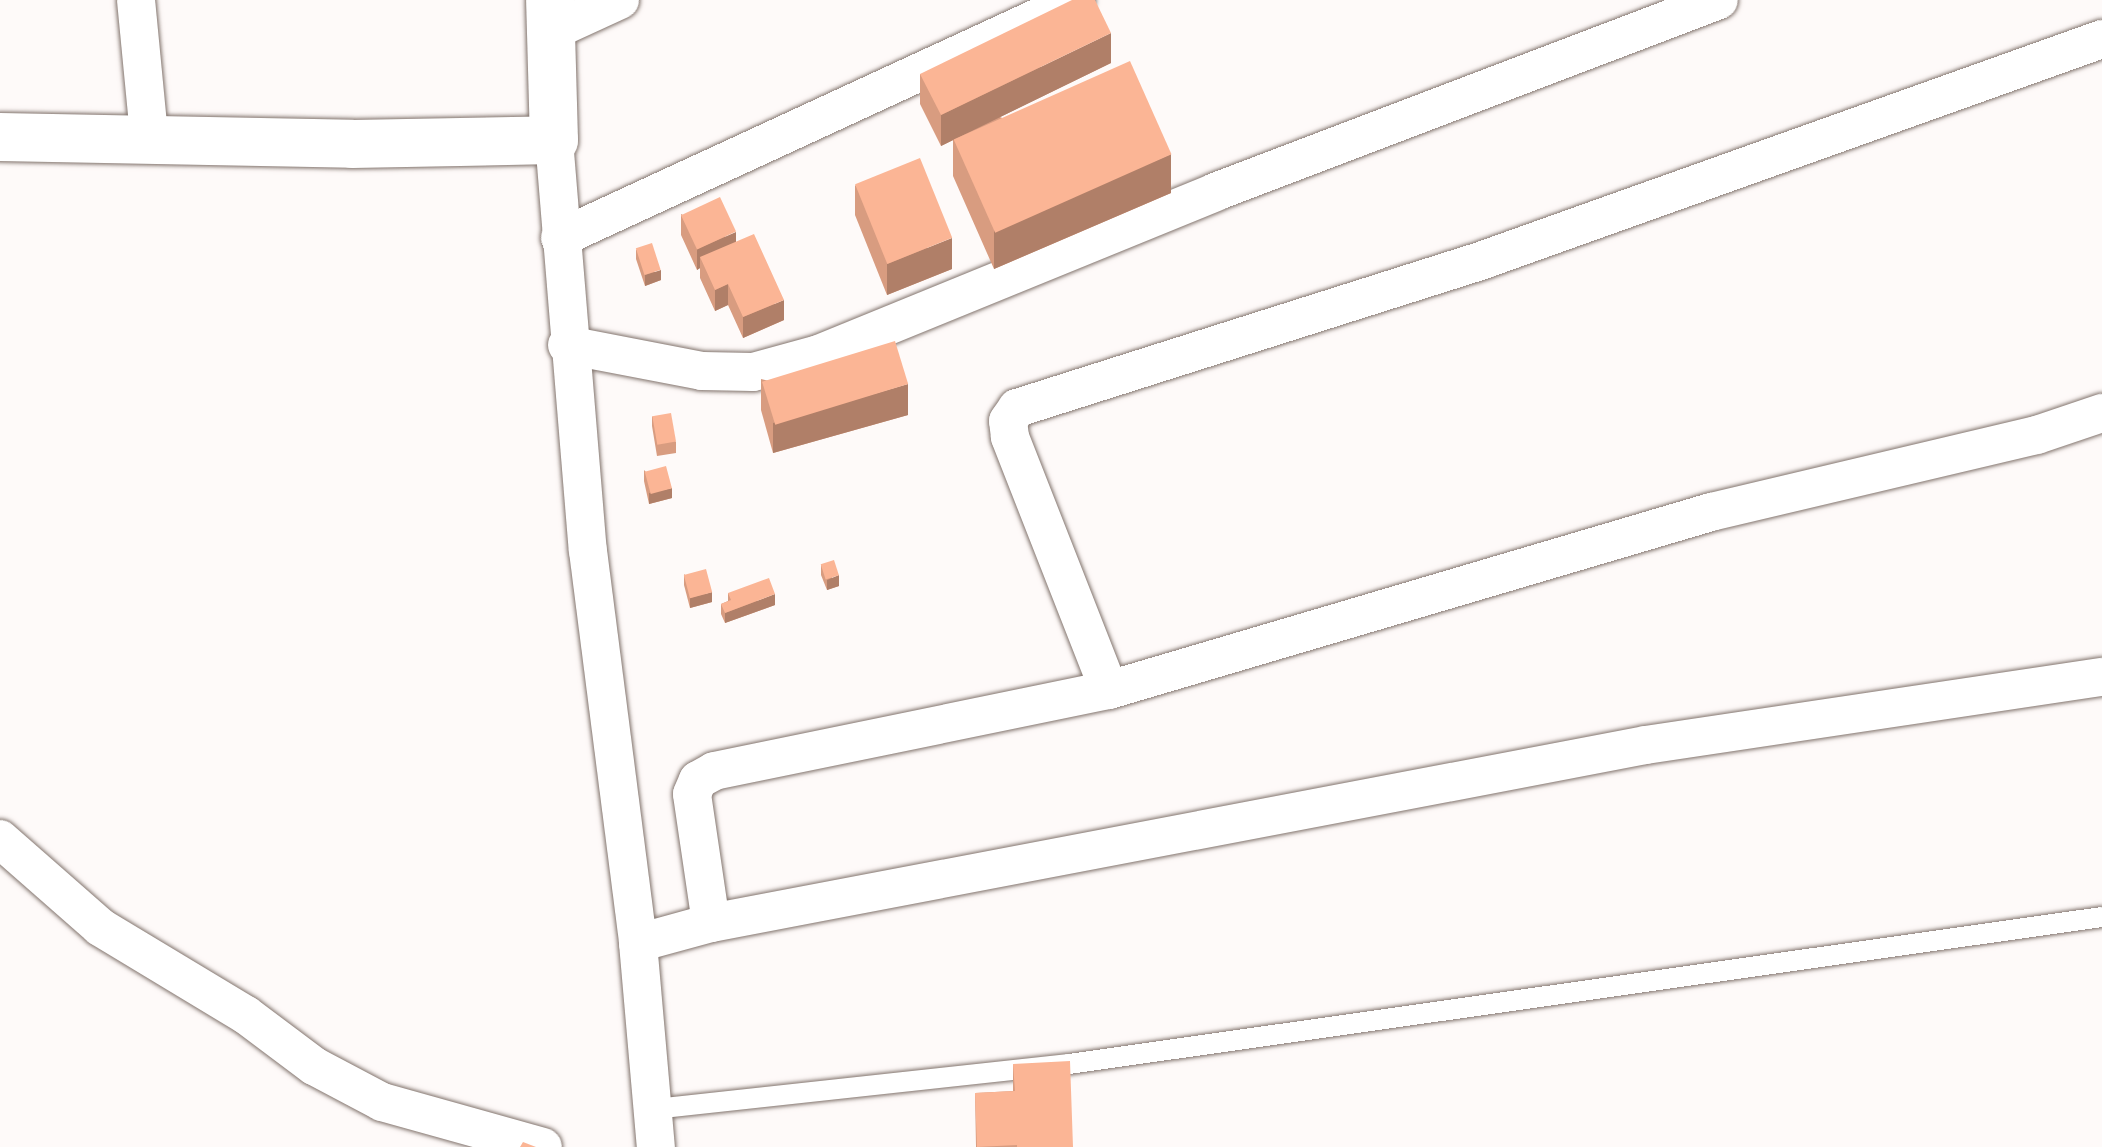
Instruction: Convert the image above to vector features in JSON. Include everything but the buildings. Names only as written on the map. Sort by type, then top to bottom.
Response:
[{"type":"street","points":[[136,0],[149,135]]},
{"type":"street","points":[[620,0],[550,16],[566,345],[598,648],[638,943],[656,1147]]},
{"type":"street","points":[[560,238],[1076,0]]},
{"type":"street","points":[[566,345],[702,371],[753,372],[819,354],[1215,192],[1719,0]]},
{"type":"street","points":[[1110,690],[1010,437],[1008,420],[1017,408],[1486,260],[2102,39]]},
{"type":"street","points":[[0,137],[149,135],[352,144],[554,140]]},
{"type":"street","points":[[711,924],[692,794],[698,780],[1110,690],[1711,512],[2037,434],[2102,413]]},
{"type":"street","points":[[638,943],[711,924],[1646,745],[2102,677]]},
{"type":"street","points":[[0,839],[100,927],[246,1015],[314,1066],[382,1102],[543,1147]]},
{"type":"lane","points":[[654,1110],[1068,1064],[2102,917]]}]
